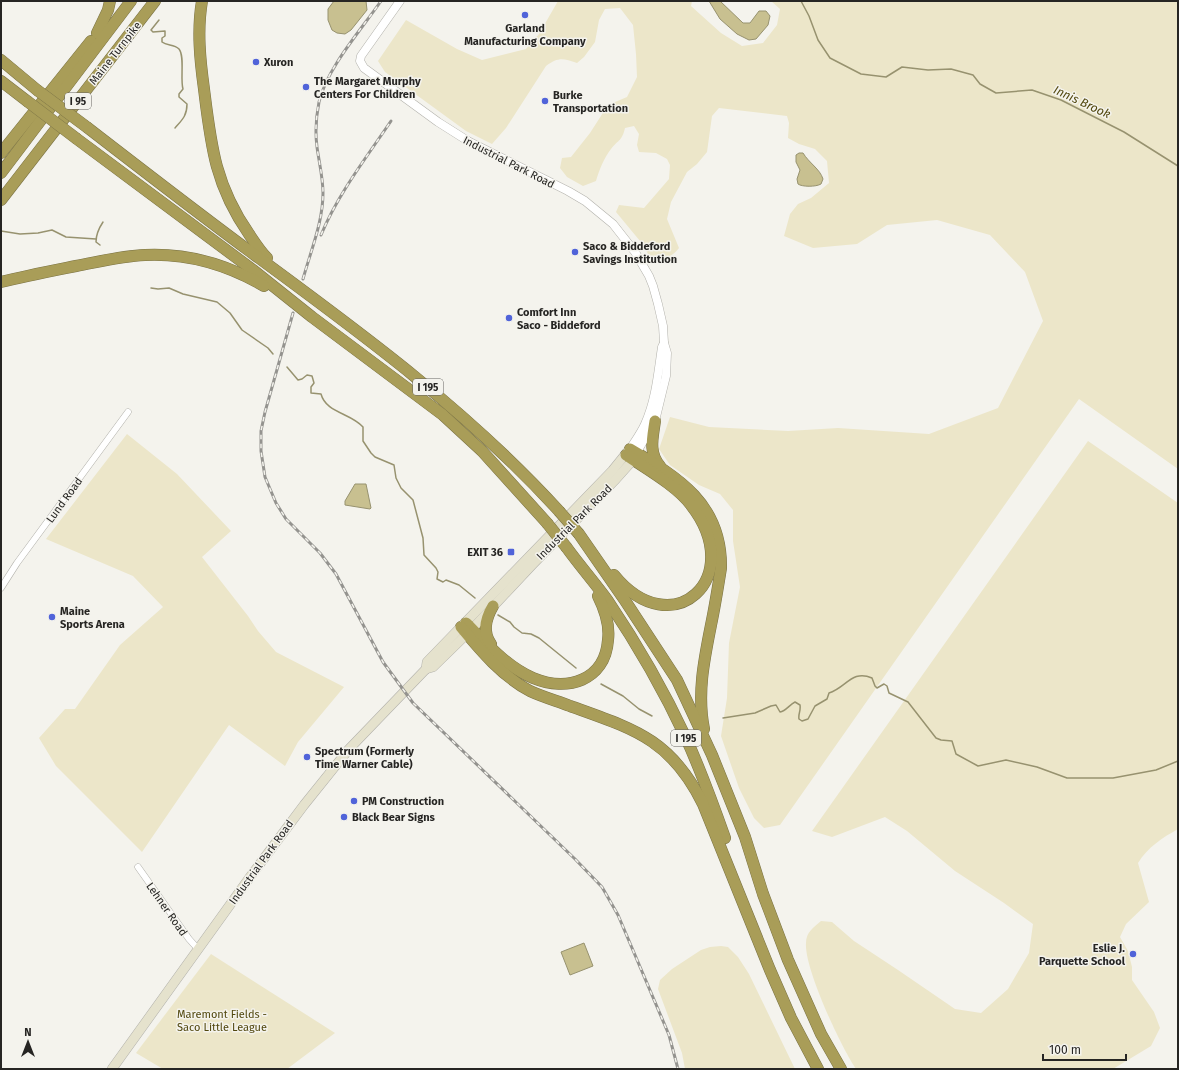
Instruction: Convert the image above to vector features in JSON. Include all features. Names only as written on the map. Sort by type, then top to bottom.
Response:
[{"type":"highway","points":[[97,33],[108,10],[110,1]]},
{"type":"highway","points":[[1,153],[122,1]]},
{"type":"highway","name":"Maine Turnpike","points":[[1,173],[131,1]]},
{"type":"highway","name":"Maine Turnpike","points":[[1,200],[155,1]]},
{"type":"highway","points":[[202,1],[200,18],[200,46],[210,136],[217,170],[225,193],[242,224],[265,256],[286,277]]},
{"type":"highway","points":[[1,60],[37,90],[192,208],[286,277]]},
{"type":"highway","points":[[1,82],[253,270],[312,317]]},
{"type":"highway","points":[[1,282],[123,257],[170,255],[212,263],[242,274],[312,317]]},
{"type":"highway","name":"I 195","points":[[286,277],[406,369],[487,437],[535,484],[579,534],[677,680],[712,755],[745,837],[763,894],[788,960],[821,1034],[841,1069]]},
{"type":"highway","name":"I 195","points":[[312,317],[444,415],[482,451],[567,548],[607,600],[643,657],[686,738],[727,843],[748,915],[791,1018],[818,1069]]},
{"type":"highway","points":[[655,421],[652,445],[653,456],[666,472]]},
{"type":"highway","points":[[631,454],[666,472],[685,485],[702,504],[716,529],[721,549],[722,568],[703,667],[701,686],[702,718],[712,755]]},
{"type":"highway","points":[[579,534],[617,579],[643,600],[661,605],[670,605],[682,602],[692,597],[704,583],[710,571],[712,558],[709,540],[701,519],[690,503],[631,454]]},
{"type":"highway","points":[[466,628],[521,672],[535,679],[549,683],[576,683],[594,672],[603,661],[606,651],[608,632],[602,604],[590,577]]},
{"type":"highway","points":[[493,606],[487,620],[486,632],[488,640],[497,653]]},
{"type":"highway","points":[[466,628],[482,652],[520,685],[545,697],[628,727],[652,741],[671,756],[689,778],[703,804],[748,915]]},
{"type":"main road","name":"Industrial Park Road","points":[[112,1069],[250,877],[335,765],[374,721],[426,668],[427,662],[493,606],[616,479],[631,454]]},
{"type":"main road","name":"Industrial Park Road","points":[[466,628],[607,476],[631,454]]},
{"type":"street","name":"Industrial Park Road","points":[[400,1],[361,56],[360,62],[362,66],[368,72],[453,132],[482,150],[568,191],[590,205],[609,220],[630,246],[649,276],[663,326],[664,343],[667,353],[666,376],[655,421],[631,454]]},
{"type":"street","name":"Industrial Park Road","points":[[631,454],[651,407],[664,343]]},
{"type":"street","name":"Lund Road","points":[[1,588],[17,563],[128,412]]},
{"type":"street","name":"Lehner Road","points":[[138,868],[189,939],[198,949]]},
{"type":"green space","points":[[558,1],[692,1],[691,6],[721,33],[742,46],[763,43],[777,25],[780,9],[771,1],[1178,1],[1178,469],[1079,399],[780,825],[764,828],[754,818],[739,788],[721,736],[727,698],[729,643],[740,587],[733,541],[733,510],[720,494],[699,485],[670,465],[659,449],[670,417],[709,427],[788,431],[838,428],[929,434],[998,408],[1043,321],[1025,272],[990,235],[937,220],[887,225],[857,244],[813,248],[784,236],[790,214],[798,204],[811,198],[829,183],[827,161],[815,149],[799,144],[788,138],[789,123],[787,116],[719,108],[712,116],[707,152],[697,164],[687,172],[671,202],[667,219],[679,248],[670,256],[659,258],[650,257],[640,241],[616,212],[619,205],[644,208],[669,179],[670,165],[667,159],[656,153],[639,152],[637,145],[639,134],[634,126],[625,128],[621,138],[604,160],[596,181],[583,186],[567,177],[560,168],[562,158],[571,157],[590,133],[608,105],[627,97],[637,77],[633,25],[620,8],[605,9],[599,20],[595,42],[584,57],[577,63],[561,59],[546,66],[506,128],[492,144],[466,131],[385,72],[378,61],[406,20],[457,49],[482,60],[526,49],[539,34]]},
{"type":"green space","points":[[127,434],[177,474],[231,531],[202,557],[258,631],[276,652],[344,687],[298,742],[285,766],[229,725],[142,852],[56,766],[39,738],[65,709],[75,709],[120,645],[163,607],[133,576],[46,539]]},
{"type":"green space","points":[[1088,441],[1178,503],[1178,829],[1156,843],[1146,852],[1138,863],[1149,902],[1126,924],[1120,937],[1128,951],[1132,967],[1132,980],[1154,1012],[1160,1028],[1151,1046],[1113,1069],[856,1069],[833,1026],[817,988],[807,955],[807,936],[821,921],[832,922],[854,941],[955,1009],[981,1013],[1008,989],[1029,953],[1033,924],[955,871],[907,831],[885,817],[832,837],[812,831]]},
{"type":"green space","points":[[721,946],[728,947],[738,957],[749,974],[795,1069],[685,1069],[682,1053],[658,989],[660,980],[672,969],[701,950]]},
{"type":"green space","name":"Maremont Fields - Saco Little League","points":[[211,954],[335,1033],[287,1069],[163,1069],[136,1053]]},
{"type":"shaded area","points":[[334,1],[366,1],[367,10],[351,30],[345,34],[337,33],[332,30],[328,20],[328,9]]},
{"type":"shaded area","points":[[709,1],[720,1],[743,23],[750,23],[759,11],[766,11],[770,16],[768,25],[756,39],[749,40],[737,34],[720,19]]},
{"type":"shaded area","points":[[803,153],[822,175],[823,179],[821,184],[816,186],[803,186],[798,184],[797,179],[800,170],[796,162],[796,155]]},
{"type":"shaded area","points":[[355,484],[366,484],[370,509],[345,505],[345,501]]},
{"type":"shaded area","points":[[584,943],[593,966],[570,975],[561,952]]},
{"type":"waterway","name":"Innis Brook","points":[[801,1],[809,16],[818,40],[830,58],[861,74],[886,77],[902,67],[928,70],[951,69],[973,75],[980,84],[996,93],[1032,90],[1061,100],[1124,132],[1178,166]]},
{"type":"waterway","points":[[159,20],[151,30],[153,32],[165,31],[165,36],[162,38],[162,42],[177,47],[181,52],[182,57],[183,89],[179,94],[179,97],[187,104],[187,108],[184,118],[175,128]]},
{"type":"waterway","points":[[100,245],[96,242],[96,239],[103,222]]},
{"type":"waterway","points":[[1,231],[20,234],[38,233],[52,230],[66,237],[96,239]]},
{"type":"waterway","points":[[151,288],[169,288],[183,294],[217,302],[230,313],[242,330],[268,348],[273,354]]},
{"type":"waterway","points":[[287,367],[298,380],[307,375],[312,376],[314,383],[311,387],[311,393],[321,394],[324,400],[333,409],[358,422],[363,427],[363,441],[371,453],[375,457],[394,465],[396,478],[401,488],[413,500],[423,538],[424,555],[436,568],[438,572],[437,579],[443,582],[446,580],[459,585],[475,598]]},
{"type":"waterway","points":[[498,615],[510,622],[522,633],[531,634],[539,638],[576,668]]},
{"type":"waterway","points":[[723,718],[755,713],[776,705],[780,712],[795,702],[800,705],[799,719],[802,721],[808,719],[815,706],[827,699],[829,693],[835,691],[854,677],[865,676],[872,678],[877,688],[884,684],[887,686],[889,693],[908,702],[936,738],[952,741],[956,754],[978,766],[1006,760],[1037,767],[1067,778],[1113,778],[1156,770],[1178,761]]},
{"type":"waterway","points":[[601,684],[623,696],[639,709],[652,716]]},
{"type":"railway","points":[[303,279],[319,225],[323,193],[316,136],[319,102],[329,76],[381,1]]},
{"type":"railway","points":[[321,235],[344,191],[391,121]]},
{"type":"railway","points":[[293,313],[261,431],[261,451],[265,477],[276,503],[286,519],[320,553],[336,574],[383,662],[413,703],[575,859],[602,887],[618,915],[669,1035],[678,1069]]},
{"type":"place","name":"Garland Manufacturing Company","points":[[525,15]]},
{"type":"place","name":"Xuron","points":[[256,62]]},
{"type":"place","name":"The Margaret Murphy Centers For Children","points":[[306,87]]},
{"type":"place","name":"Burke Transportation","points":[[545,101]]},
{"type":"place","name":"Saco & Biddeford Savings Institution","points":[[575,252]]},
{"type":"place","name":"Comfort Inn Saco - Biddeford","points":[[509,318]]},
{"type":"place","name":"EXIT 36","points":[[511,552]]},
{"type":"place","name":"Maine Sports Arena","points":[[52,617]]},
{"type":"place","name":"Spectrum (Formerly Time Warner Cable)","points":[[307,757]]},
{"type":"place","name":"PM Construction","points":[[354,801]]},
{"type":"place","name":"Black Bear Signs","points":[[344,817]]},
{"type":"place","name":"Eslie J. Parquette School","points":[[1133,954]]}]
